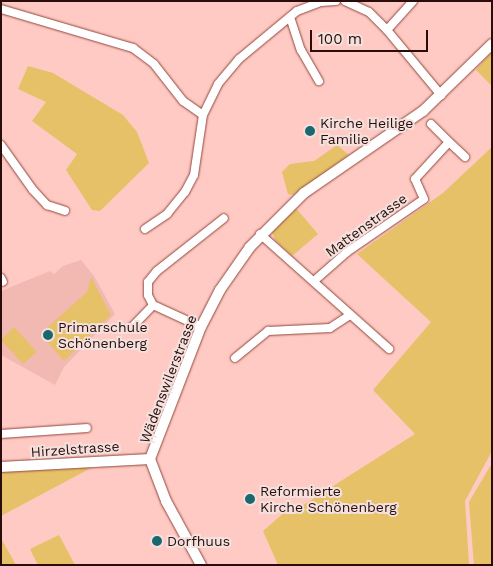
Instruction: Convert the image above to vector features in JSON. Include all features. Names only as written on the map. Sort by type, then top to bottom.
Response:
[{"type":"street","points":[[145,230],[166,214],[185,192],[194,175],[203,115],[218,84],[239,58],[290,17],[321,2],[336,1]]},
{"type":"street","points":[[345,1],[369,12],[387,30],[441,95]]},
{"type":"street","points":[[387,30],[413,1]]},
{"type":"street","points":[[1,9],[133,48],[154,64],[183,101],[203,115]]},
{"type":"street","points":[[290,17],[301,50],[318,81]]},
{"type":"street","name":"Wädenswilerstrasse","points":[[150,459],[201,327],[233,268],[260,234],[304,193],[402,128],[441,95],[492,44]]},
{"type":"street","points":[[431,124],[465,157]]},
{"type":"street","name":"Mattenstrasse","points":[[314,281],[347,252],[424,199],[415,179],[449,142]]},
{"type":"street","points":[[1,144],[33,190],[47,205],[65,211]]},
{"type":"street","points":[[201,327],[153,305],[148,294],[148,282],[157,271],[224,218]]},
{"type":"street","points":[[260,234],[389,348]]},
{"type":"street","points":[[132,327],[153,305]]},
{"type":"street","points":[[235,358],[268,331],[330,328],[350,315]]},
{"type":"street","points":[[1,434],[87,428]]},
{"type":"street","points":[[150,459],[166,501],[201,565]]},
{"type":"street","name":"Hirzelstrasse","points":[[1,467],[150,459]]},
{"type":"shaded area","points":[[492,51],[492,86],[476,70]]},
{"type":"shaded area","points":[[28,66],[53,73],[123,115],[137,132],[149,163],[100,211],[92,210],[66,170],[77,154],[32,121],[46,102],[18,89]]},
{"type":"shaded area","points":[[337,145],[349,155],[293,195],[288,194],[282,172],[290,164],[314,161]]},
{"type":"shaded area","points":[[492,147],[492,451],[465,501],[469,565],[278,565],[263,531],[287,510],[289,514],[415,434],[373,390],[431,322],[357,254],[443,193]]},
{"type":"shaded area","points":[[295,207],[318,234],[292,256],[275,240],[272,232]]},
{"type":"shaded area","name":"Primarschule Schönenberg","points":[[81,260],[94,276],[115,314],[64,367],[55,385],[1,355],[1,291],[50,271],[54,274],[63,266]]},
{"type":"shaded area","points":[[91,277],[111,315],[64,361],[40,334],[87,292]]},
{"type":"shaded area","points":[[14,327],[37,352],[23,364],[1,340]]},
{"type":"shaded area","points":[[106,460],[1,516],[1,467]]},
{"type":"shaded area","points":[[492,463],[492,565],[474,565],[469,502]]},
{"type":"shaded area","points":[[59,535],[75,565],[38,565],[30,549]]},
{"type":"shaded area","points":[[1,538],[16,565],[1,565]]},
{"type":"place","name":"Kirche Heilige Familie","points":[[310,131]]},
{"type":"place","name":"Primarschule Schönenberg","points":[[48,335]]},
{"type":"place","name":"Reformierte Kirche Schönenberg","points":[[250,499]]},
{"type":"place","name":"Dorfhuus","points":[[157,541]]}]
